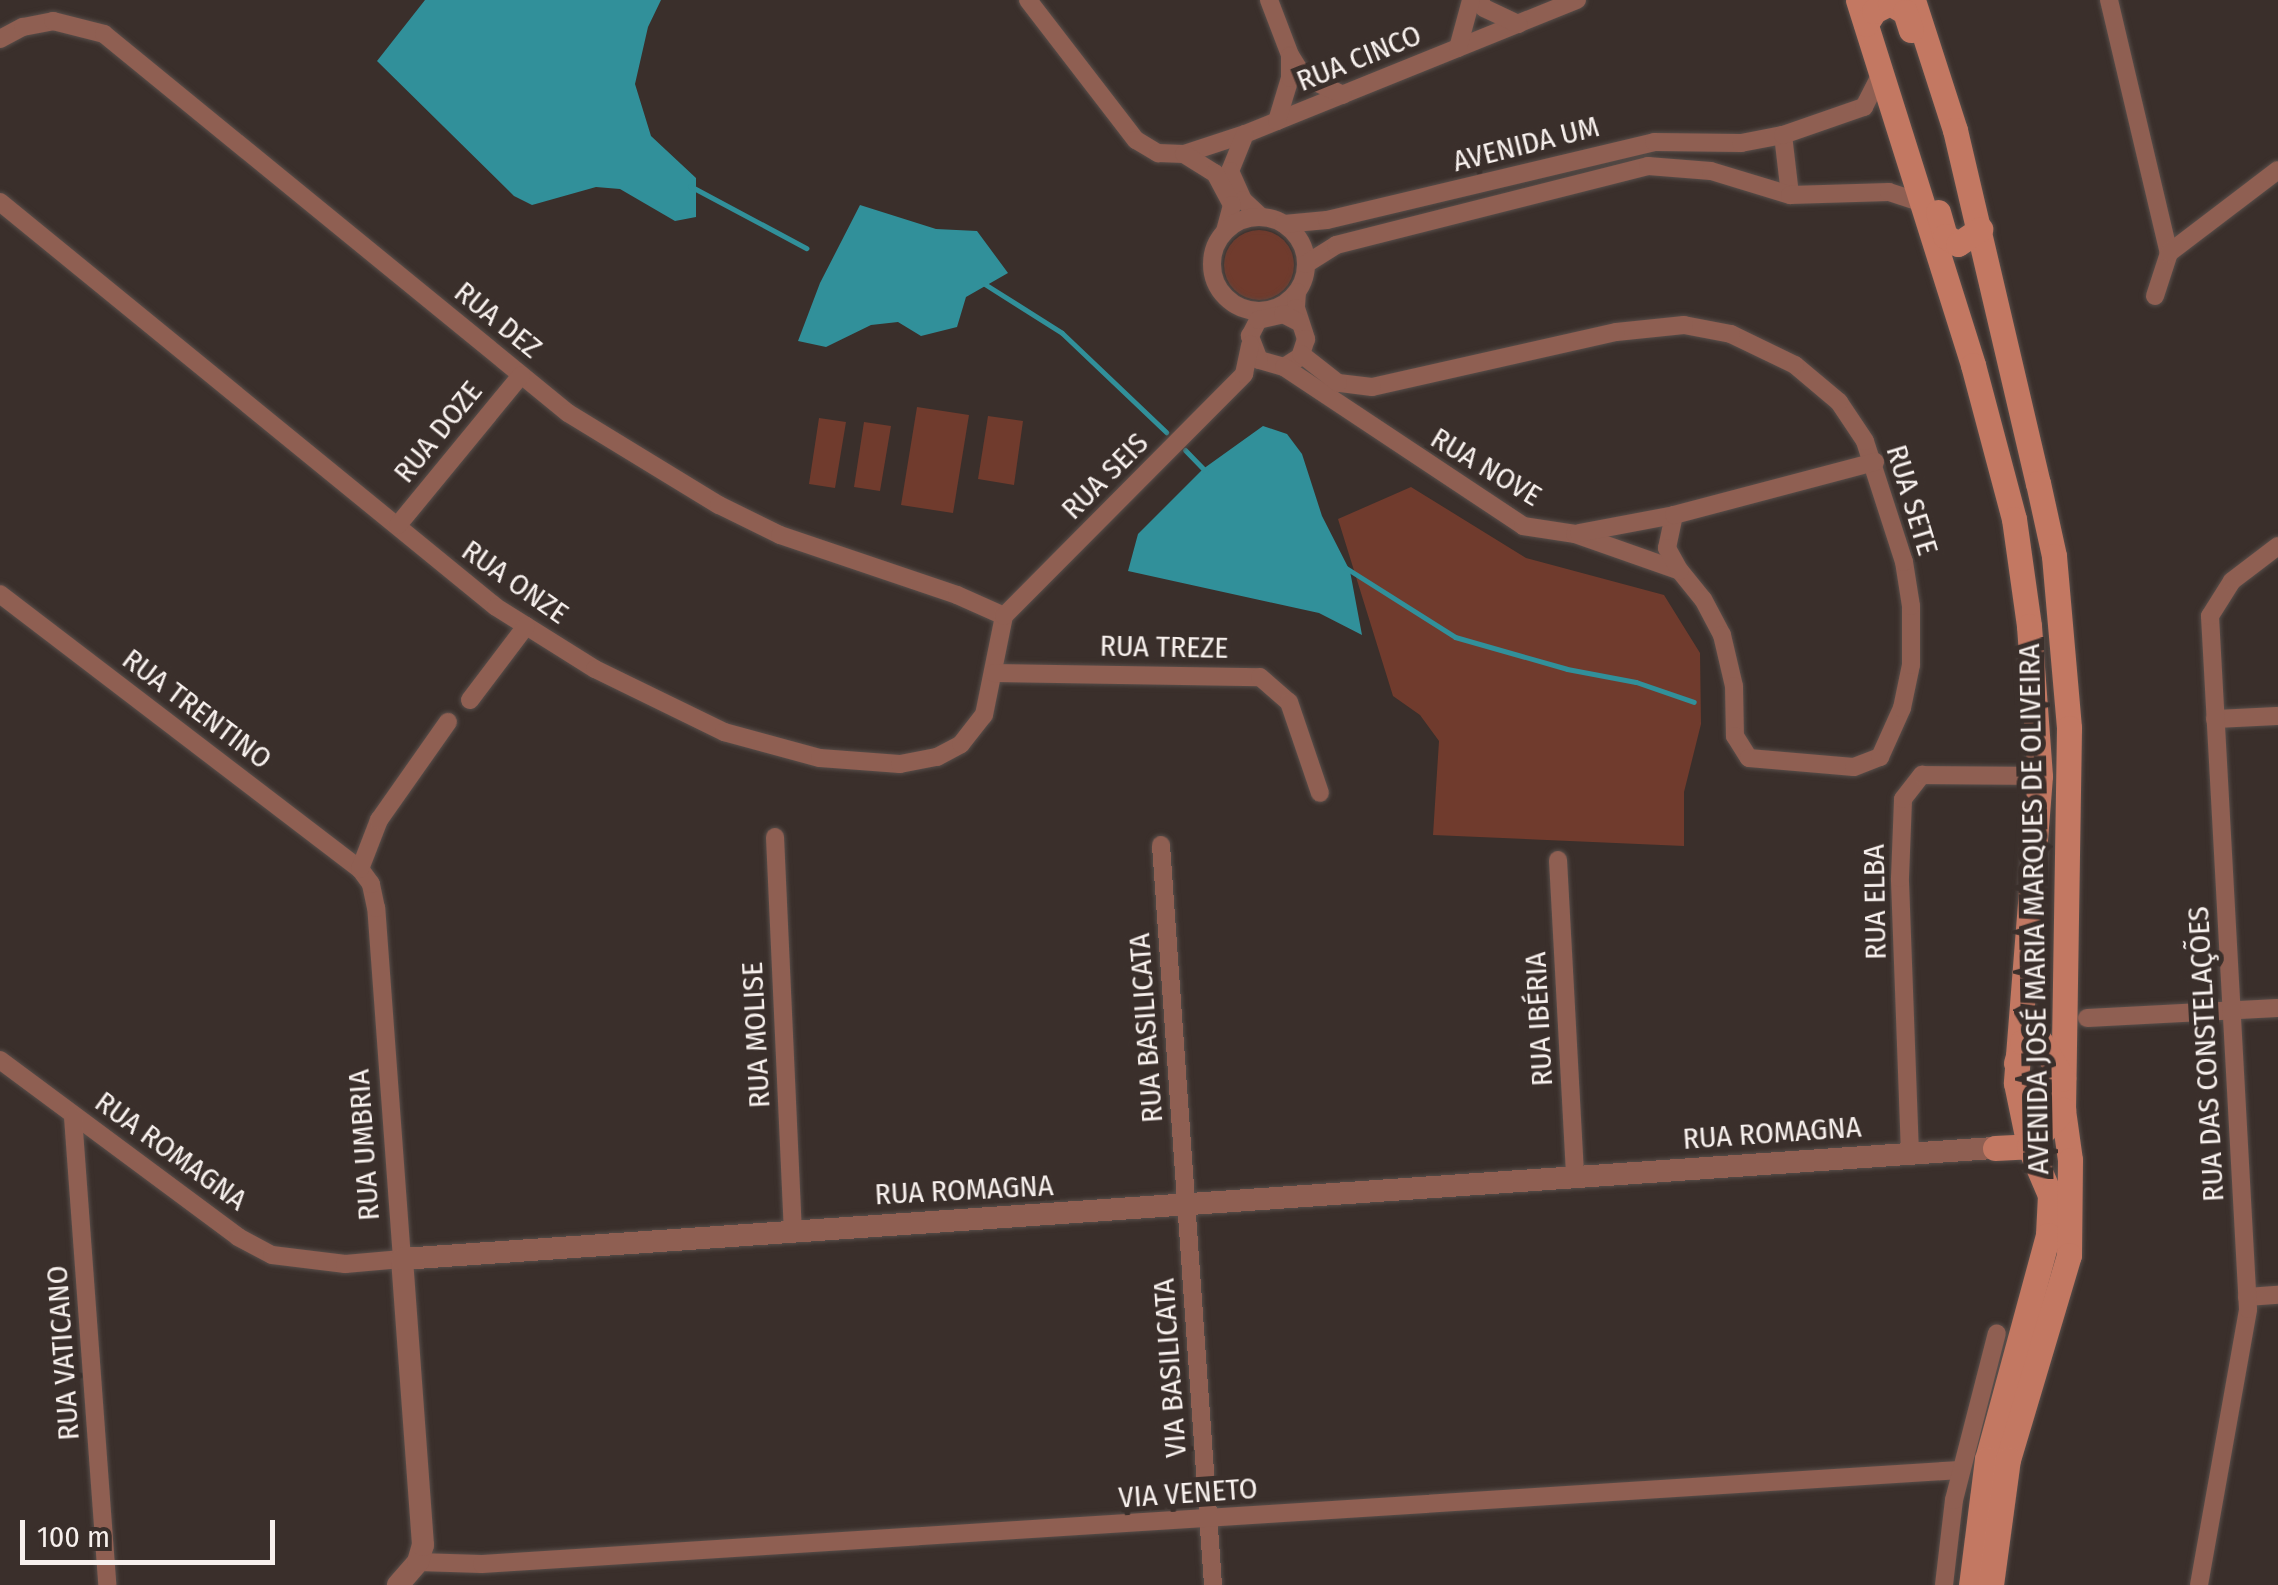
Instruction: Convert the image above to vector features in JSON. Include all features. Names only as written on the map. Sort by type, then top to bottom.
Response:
[{"type":"main road","name":"AVENIDA JOSÉ MARIA MARQUES DE OLIVEIRA","points":[[1913,0],[1935,78],[1955,130],[1980,228],[2054,556],[2069,728],[2069,930],[2063,1110],[2070,1160],[2069,1254],[2008,1460],[1991,1585]]},
{"type":"main road","points":[[1862,12],[1898,4],[1918,55],[1935,78]]},
{"type":"main road","name":"AVENIDA JOSÉ MARIA MARQUES DE OLIVEIRA","points":[[1862,12],[1924,203],[2014,520],[2030,626],[2040,776],[2016,1073],[2029,1146],[2050,1195],[2045,1255],[1987,1459],[1972,1585]]},
{"type":"main road","points":[[1891,98],[1906,114],[1946,236],[1958,244],[1980,228]]},
{"type":"main road","points":[[2034,883],[2041,902],[2039,954],[2050,958],[2069,930]]},
{"type":"main road","points":[[1995,1148],[2010,1124],[2022,1042],[2040,1041],[2064,1080]]},
{"type":"main road","points":[[1995,1148],[2029,1146],[2063,1110]]},
{"type":"main road","points":[[1995,1148],[2026,1163],[2042,1177]]},
{"type":"street","name":"RUA CINCO","points":[[1028,0],[1136,140],[1158,153],[1184,154],[1245,134],[1577,0]]},
{"type":"street","points":[[1269,0],[1290,55],[1304,76],[1343,95]]},
{"type":"street","points":[[1458,48],[1471,0]]},
{"type":"street","points":[[1479,0],[1484,8],[1518,24]]},
{"type":"street","points":[[2109,0],[2169,254],[2155,296]]},
{"type":"street","name":"RUA DEZ","points":[[0,40],[23,27],[53,22],[92,28],[117,42],[568,413],[734,512],[780,535],[957,595],[1004,616]]},
{"type":"street","points":[[1277,121],[1290,78],[1290,55]]},
{"type":"street","name":"AVENIDA UM","points":[[1284,224],[1328,220],[1654,142],[1741,142],[1783,135],[1864,107],[1882,72]]},
{"type":"street","points":[[1245,134],[1230,171],[1243,200],[1261,217],[1284,224],[1296,235],[1306,264],[1297,292],[1299,322],[1306,339],[1301,354],[1280,367],[1244,374],[1250,340],[1266,315],[1283,314],[1299,322]]},
{"type":"street","points":[[1783,135],[1790,195]]},
{"type":"street","points":[[1184,154],[1215,173],[1232,205],[1212,260],[1213,276],[1246,317],[1259,360],[1280,367]]},
{"type":"street","name":"AVENIDA UM","points":[[1306,264],[1336,245],[1648,166],[1711,171],[1790,195],[1889,192],[1924,203]]},
{"type":"street","points":[[2169,254],[2278,170]]},
{"type":"street","name":"RUA ONZE","points":[[0,202],[398,524],[420,548],[526,626],[595,669],[724,732],[820,758],[900,764],[949,752],[978,726],[994,673],[1004,616]]},
{"type":"street","points":[[1224,231],[1238,222],[1261,217]]},
{"type":"street","points":[[1236,304],[1258,311],[1273,309],[1297,292]]},
{"type":"street","name":"RUA SETE","points":[[1301,354],[1338,383],[1372,387],[1630,330],[1684,325],[1761,345],[1812,377],[1848,413],[1874,462],[1904,562],[1912,606],[1906,697],[1888,746],[1876,762],[1854,767],[1748,758],[1735,736],[1734,686],[1722,634],[1703,599],[1680,571]]},
{"type":"street","name":"RUA NOVE","points":[[1280,367],[1523,526],[1575,534],[1680,571]]},
{"type":"street","name":"RUA DOZE","points":[[398,524],[521,374]]},
{"type":"street","name":"RUA SEIS","points":[[1004,616],[1244,374]]},
{"type":"street","points":[[1575,534],[1674,515],[1874,462]]},
{"type":"street","points":[[1674,515],[1667,548],[1680,571]]},
{"type":"street","name":"RUA DAS CONSTELAÇÕES","points":[[2199,1585],[2248,1297],[2210,616],[2232,581],[2278,546]]},
{"type":"street","name":"RUA TRENTINO","points":[[0,594],[360,869]]},
{"type":"street","points":[[470,700],[526,626]]},
{"type":"street","name":"RUA TREZE","points":[[994,673],[1260,677],[1289,702],[1320,792]]},
{"type":"street","points":[[2215,720],[2278,716]]},
{"type":"street","points":[[360,869],[379,820],[448,722]]},
{"type":"street","name":"RUA ELBA","points":[[1910,1154],[1900,878],[1902,799],[1922,775],[2040,776]]},
{"type":"street","name":"RUA MOLISE","points":[[774,837],[793,1230]]},
{"type":"street","name":"RUA BASILICATA","points":[[1161,845],[1186,1207]]},
{"type":"street","name":"RUA IBÉRIA","points":[[1558,860],[1574,1176]]},
{"type":"street","name":"RUA UMBRIA","points":[[360,869],[370,884],[376,908],[423,1546],[418,1562]]},
{"type":"street","points":[[2087,1018],[2278,1008]]},
{"type":"street","name":"RUA ROMAGNA","points":[[0,1060],[238,1237],[272,1255],[345,1264],[1995,1148]]},
{"type":"street","name":"RUA VATICANO","points":[[73,1116],[107,1585]]},
{"type":"street","name":"VIA BASILICATA","points":[[1186,1207],[1213,1585]]},
{"type":"street","points":[[2248,1297],[2278,1295]]},
{"type":"street","points":[[1944,1585],[1960,1470],[1997,1333]]},
{"type":"street","name":"VIA VENETO","points":[[418,1562],[482,1564],[1960,1470]]},
{"type":"street","points":[[398,1585],[418,1562]]},
{"type":"shaded area","points":[[1259,230],[1284,240],[1294,265],[1284,290],[1259,300],[1234,290],[1224,265],[1234,240]]},
{"type":"shaded area","points":[[917,407],[969,415],[953,513],[901,505]]},
{"type":"shaded area","points":[[988,416],[1023,421],[1014,485],[978,479]]},
{"type":"shaded area","points":[[819,418],[846,422],[835,488],[809,484]]},
{"type":"shaded area","points":[[864,422],[891,426],[880,491],[854,487]]},
{"type":"shaded area","points":[[1411,487],[1526,558],[1664,595],[1700,653],[1701,724],[1684,792],[1684,846],[1433,835],[1439,741],[1420,715],[1393,696],[1338,519]]},
{"type":"water","points":[[425,0],[661,0],[648,27],[635,84],[651,136],[696,178],[696,217],[675,221],[620,189],[596,187],[532,205],[514,196],[377,61]]},
{"type":"water","points":[[860,205],[936,229],[977,231],[1008,273],[966,297],[957,327],[921,336],[898,322],[871,325],[826,347],[798,341],[820,283]]},
{"type":"water","points":[[1263,426],[1287,434],[1302,454],[1322,516],[1350,571],[1362,635],[1319,613],[1128,571],[1138,534],[1203,469]]},
{"type":"waterway","points":[[690,186],[806,248]]},
{"type":"waterway","points":[[983,283],[1062,333],[1166,432]]},
{"type":"waterway","points":[[1185,450],[1205,471]]},
{"type":"waterway","points":[[1346,568],[1455,637],[1567,669],[1636,682],[1694,702]]}]
